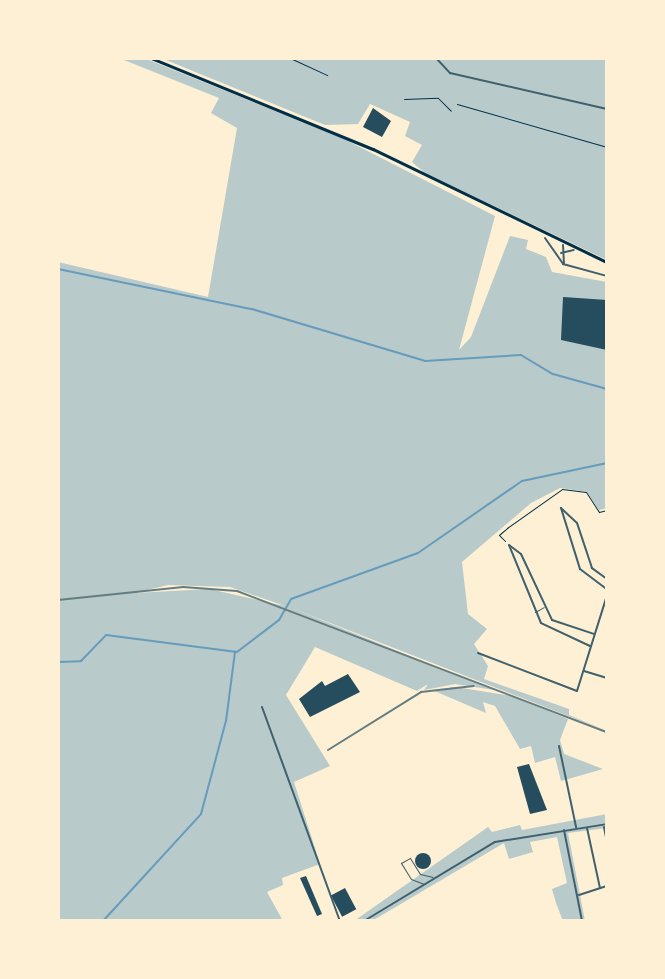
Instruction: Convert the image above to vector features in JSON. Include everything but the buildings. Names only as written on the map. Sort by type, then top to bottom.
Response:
[{"type":"main road","points":[[151,58],[373,149],[545,238],[607,262]]},
{"type":"street","points":[[436,58],[450,73],[607,108]]},
{"type":"street","points":[[545,238],[566,265],[607,276]]},
{"type":"street","points":[[559,254],[563,245]]},
{"type":"street","points":[[559,254],[574,250]]},
{"type":"street","points":[[607,579],[592,568],[581,537],[563,507],[559,513],[584,574],[607,589]]},
{"type":"street","points":[[509,545],[521,554],[552,620],[594,635]]},
{"type":"street","points":[[509,545],[535,612],[549,630],[590,646]]},
{"type":"street","points":[[478,653],[577,691],[607,595]]},
{"type":"street","points":[[583,670],[607,678]]},
{"type":"street","points":[[262,707],[340,921]]},
{"type":"street","points":[[559,746],[576,828]]},
{"type":"street","points":[[364,921],[435,877],[506,838],[605,824],[607,843]]},
{"type":"street","points":[[587,827],[600,888]]},
{"type":"street","points":[[564,830],[582,921]]},
{"type":"street","points":[[578,895],[607,886]]},
{"type":"lane","points":[[571,540],[581,537]]},
{"type":"lane","points":[[535,612],[544,607]]},
{"type":"lane","points":[[425,884],[411,880],[401,863],[410,858],[420,874],[435,877]]},
{"type":"path","points":[[290,58],[327,75]]},
{"type":"path","points":[[404,99],[438,98],[451,111]]},
{"type":"path","points":[[457,104],[607,147]]},
{"type":"path","points":[[509,545],[499,535],[562,489],[586,492],[599,512],[607,510]]},
{"type":"shaded area","points":[[119,58],[144,58],[344,139],[495,216],[459,350],[471,337],[510,236],[528,240],[526,249],[546,257],[552,272],[607,282],[607,508],[599,510],[587,492],[560,488],[531,503],[462,562],[468,614],[487,629],[474,644],[488,666],[484,679],[569,709],[569,715],[607,731],[289,607],[494,690],[455,684],[424,690],[428,684],[417,691],[315,647],[286,695],[330,766],[294,782],[320,864],[282,878],[283,885],[267,892],[283,921],[58,921],[58,262],[208,297],[237,128],[211,113],[219,98]],"holes":[[[168,585],[230,587],[285,606],[209,589],[135,593]]]},
{"type":"shaded area","points":[[161,58],[607,58],[607,260],[425,173],[412,162],[422,145],[405,136],[410,122],[370,104],[358,124],[325,125]]},
{"type":"shaded area","points":[[456,687],[511,696],[568,719],[560,740],[564,754],[603,769],[561,781],[555,757],[535,763],[531,746],[520,749],[495,706],[483,702],[486,713],[432,690]]},
{"type":"shaded area","points":[[607,814],[607,828],[568,833],[585,921],[563,921],[556,903],[552,889],[567,883],[557,837],[530,842],[533,852],[509,859],[504,843],[372,921],[354,921],[488,827],[492,832],[520,825],[522,830]]},
{"type":"waterway","points":[[58,269],[252,309],[425,361],[521,355],[553,374],[607,389]]},
{"type":"waterway","points":[[58,662],[81,661],[106,635],[237,652],[279,620],[291,599],[418,553],[522,481],[607,463]]},
{"type":"waterway","points":[[103,921],[201,814],[226,721],[235,652]]},
{"type":"railway","points":[[58,600],[183,587],[237,591],[607,732]]},
{"type":"railway","points":[[328,750],[421,692],[474,686]]}]
